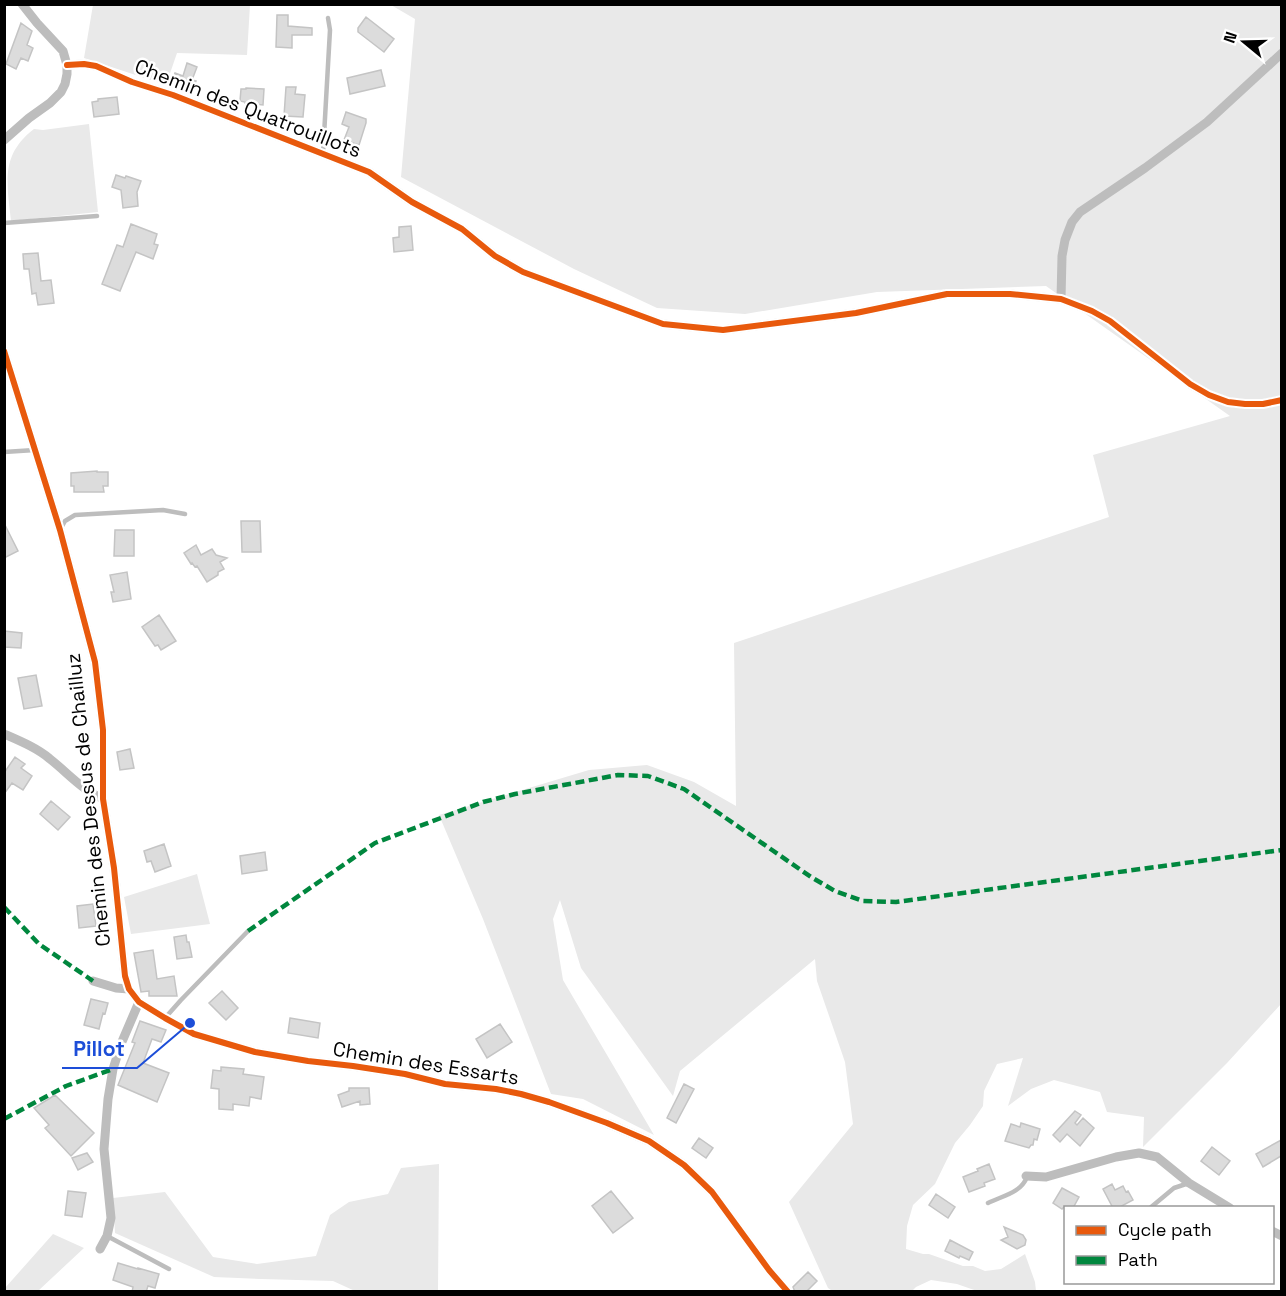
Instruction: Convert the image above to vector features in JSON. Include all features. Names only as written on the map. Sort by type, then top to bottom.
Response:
[{"type":"street","points":[[4,140],[28,118],[50,103],[61,92],[65,84],[67,65],[63,51],[22,4]]},
{"type":"street","points":[[1061,298],[1062,256],[1065,240],[1072,222],[1080,212],[1207,122],[1281,53]]},
{"type":"street","name":"Chemin des Quatrouillots","points":[[67,65],[96,66],[132,82],[173,95],[369,172],[412,202],[462,229],[495,256],[523,272],[663,324],[723,330],[856,313],[947,294],[1010,294],[1061,298],[1110,321],[1190,384],[1209,395],[1228,402],[1245,404],[1263,405],[1281,400]]},
{"type":"street","name":"Chemin des Dessus de Chailluz","points":[[4,351],[60,530],[94,662],[103,730],[103,799],[114,868],[125,976],[129,989],[140,1002]]},
{"type":"street","points":[[4,734],[48,757],[88,792],[103,799]]},
{"type":"street","points":[[93,981],[116,988],[129,989]]},
{"type":"street","points":[[100,1249],[107,1236],[111,1218],[104,1149],[108,1099],[113,1069],[121,1044],[140,1002]]},
{"type":"street","name":"Chemin des Essarts","points":[[140,1002],[194,1034],[255,1052],[405,1074],[445,1084],[521,1094],[559,1105],[649,1141],[684,1165],[712,1192],[769,1270],[788,1292]]},
{"type":"street","points":[[1026,1176],[1046,1177],[1116,1157],[1139,1154],[1157,1157],[1189,1183],[1227,1206]]},
{"type":"lane","name":"Chemin des Quatrouillots","points":[[323,153],[330,30],[328,18]]},
{"type":"lane","points":[[4,223],[97,216]]},
{"type":"lane","points":[[4,452],[35,450]]},
{"type":"lane","points":[[60,530],[65,521],[75,515],[163,510],[185,514]]},
{"type":"lane","points":[[165,1018],[248,931]]},
{"type":"lane","points":[[988,1203],[1018,1190],[1024,1185],[1026,1176]]},
{"type":"lane","points":[[1152,1206],[1174,1188],[1189,1183]]},
{"type":"lane","points":[[107,1236],[169,1269]]},
{"type":"shaded area","points":[[93,5],[250,5],[247,55],[177,53],[166,85],[84,58]]},
{"type":"shaded area","points":[[391,5],[1281,5],[1281,1004],[1227,1063],[1143,1147],[1144,1117],[1107,1112],[1100,1092],[1054,1080],[1031,1089],[1008,1106],[1023,1058],[997,1064],[984,1091],[983,1106],[955,1143],[935,1184],[913,1205],[907,1226],[906,1249],[985,1271],[1001,1269],[1025,1254],[1036,1291],[977,1291],[957,1284],[931,1280],[912,1291],[834,1292],[828,1288],[789,1202],[853,1124],[845,1062],[817,981],[815,959],[680,1071],[673,1096],[581,968],[560,900],[553,919],[563,980],[654,1135],[583,1099],[551,1094],[483,919],[439,815],[589,770],[647,765],[694,782],[736,806],[734,643],[1109,517],[1093,455],[1230,416],[1046,286],[877,292],[745,314],[657,308],[574,269],[401,177],[415,19]]},
{"type":"shaded area","points":[[89,124],[98,212],[11,221],[8,170],[16,149],[23,139],[34,129],[43,130]]},
{"type":"shaded area","points":[[197,874],[210,924],[131,934],[124,897]]},
{"type":"shaded area","points":[[439,1164],[438,1291],[355,1291],[333,1281],[214,1277],[115,1233],[113,1198],[165,1192],[213,1257],[257,1264],[316,1256],[330,1215],[349,1202],[388,1194],[401,1168]]},
{"type":"shaded area","points":[[53,1234],[84,1248],[38,1291],[5,1291],[5,1288]]},
{"type":"building","points":[[277,15],[288,15],[288,26],[312,28],[312,35],[292,35],[292,48],[276,47]]},
{"type":"building","points":[[366,17],[394,39],[384,52],[358,32],[358,28]]},
{"type":"building","points":[[21,23],[32,31],[27,45],[33,48],[28,61],[21,58],[16,69],[6,64]]},
{"type":"building","points":[[187,63],[197,67],[192,80],[196,81],[191,93],[170,86],[175,73],[183,76]]},
{"type":"building","points":[[381,70],[385,86],[350,94],[347,78]]},
{"type":"building","points":[[286,87],[296,87],[295,94],[305,95],[303,117],[284,116]]},
{"type":"building","points":[[241,89],[264,89],[263,105],[240,101]]},
{"type":"building","points":[[117,97],[119,114],[94,117],[92,102]]},
{"type":"building","points":[[346,112],[366,119],[359,145],[344,140],[349,127],[342,124]]},
{"type":"building","points":[[116,175],[141,181],[137,192],[138,206],[123,208],[121,190],[112,187]]},
{"type":"building","points":[[131,224],[157,234],[154,244],[158,245],[153,259],[136,252],[120,291],[102,284],[117,245],[123,247]]},
{"type":"building","points":[[411,226],[413,250],[394,252],[393,238],[399,237],[399,227]]},
{"type":"building","points":[[38,253],[41,281],[51,280],[54,303],[38,305],[36,293],[32,294],[29,269],[24,269],[23,254]]},
{"type":"building","points":[[108,472],[108,486],[103,486],[104,492],[74,492],[74,486],[71,486],[71,473]]},
{"type":"building","points":[[241,521],[260,521],[261,552],[242,552]]},
{"type":"building","points":[[4,523],[18,551],[4,558]]},
{"type":"building","points":[[115,530],[134,530],[134,556],[114,556]]},
{"type":"building","points":[[196,545],[201,555],[212,549],[216,555],[227,558],[220,562],[224,569],[207,582],[197,566],[191,564],[184,553]]},
{"type":"building","points":[[127,572],[131,599],[113,602],[111,592],[114,592],[110,575]]},
{"type":"building","points":[[159,615],[176,641],[161,650],[158,645],[155,646],[142,627]]},
{"type":"building","points":[[4,631],[22,633],[21,648],[4,647]]},
{"type":"building","points":[[36,675],[42,706],[24,709],[18,678]]},
{"type":"building","points":[[130,749],[134,768],[120,770],[117,752]]},
{"type":"building","points":[[15,757],[25,764],[21,768],[32,776],[23,790],[12,783],[4,794],[4,773]]},
{"type":"building","points":[[51,801],[70,817],[58,830],[40,814]]},
{"type":"building","points":[[164,844],[171,866],[155,872],[151,861],[147,862],[144,851]]},
{"type":"building","points":[[265,852],[267,870],[242,874],[240,856]]},
{"type":"building","points":[[93,904],[96,926],[79,928],[77,906]]},
{"type":"building","points":[[186,935],[192,957],[177,959],[174,937]]},
{"type":"building","points":[[153,950],[157,979],[174,976],[177,996],[149,996],[149,991],[141,992],[134,953]]},
{"type":"building","points":[[222,991],[238,1008],[226,1020],[209,1003]]},
{"type":"building","points":[[91,999],[108,1003],[99,1029],[84,1025]]},
{"type":"building","points":[[290,1018],[320,1023],[318,1038],[288,1033]]},
{"type":"building","points":[[140,1021],[166,1030],[161,1042],[152,1039],[143,1063],[169,1073],[157,1102],[118,1085],[135,1043],[132,1042]]},
{"type":"building","points":[[500,1024],[512,1042],[487,1058],[476,1039]]},
{"type":"building","points":[[221,1067],[244,1069],[243,1074],[264,1077],[261,1099],[250,1097],[249,1106],[233,1104],[233,1110],[219,1109],[219,1089],[211,1088],[213,1070],[221,1071]]},
{"type":"building","points":[[684,1084],[694,1089],[676,1123],[667,1118]]},
{"type":"building","points":[[349,1088],[369,1088],[370,1104],[360,1105],[360,1101],[342,1107],[338,1095],[349,1091]]},
{"type":"building","points":[[55,1095],[94,1133],[71,1156],[45,1128],[49,1125],[34,1108]]},
{"type":"building","points":[[1075,1111],[1081,1115],[1075,1123],[1077,1125],[1083,1118],[1094,1128],[1080,1146],[1067,1134],[1060,1142],[1053,1135]]},
{"type":"building","points":[[1021,1123],[1040,1129],[1037,1140],[1034,1139],[1033,1145],[1029,1148],[1005,1141],[1011,1124],[1020,1127]]},
{"type":"building","points":[[699,1138],[713,1148],[706,1158],[692,1148]]},
{"type":"building","points":[[1281,1140],[1281,1156],[1263,1167],[1256,1154]]},
{"type":"building","points":[[1212,1147],[1230,1161],[1219,1175],[1201,1161]]},
{"type":"building","points":[[87,1153],[93,1162],[78,1170],[72,1158]]},
{"type":"building","points":[[989,1164],[995,1179],[969,1192],[963,1177]]},
{"type":"building","points":[[1112,1184],[1115,1190],[1123,1186],[1133,1200],[1122,1206],[1112,1206],[1103,1189]]},
{"type":"building","points":[[1062,1188],[1079,1197],[1074,1206],[1064,1206],[1062,1209],[1053,1203]]},
{"type":"building","points":[[68,1191],[86,1193],[82,1217],[65,1215]]},
{"type":"building","points":[[611,1191],[633,1218],[613,1233],[592,1206]]},
{"type":"building","points":[[936,1194],[955,1207],[948,1218],[929,1205]]},
{"type":"building","points":[[1004,1227],[1023,1235],[1026,1240],[1025,1245],[1017,1249],[1001,1240],[1008,1237]]},
{"type":"building","points":[[950,1240],[973,1252],[969,1260],[945,1251]]},
{"type":"building","points":[[118,1263],[159,1274],[155,1288],[148,1286],[146,1292],[132,1292],[133,1287],[113,1280]]},
{"type":"building","points":[[808,1272],[817,1281],[806,1292],[795,1292],[793,1287]]},
{"type":"marked path","points":[[248,931],[375,843],[483,802],[618,775],[648,776],[684,789],[811,877],[835,891],[863,901],[896,902],[1282,850]]},
{"type":"marked path","points":[[4,907],[39,944],[93,981]]},
{"type":"marked path","points":[[4,1119],[66,1086],[113,1069]]},
{"type":"cycle path","points":[[67,65],[96,66],[132,82],[173,95],[369,172],[412,202],[462,229],[495,256],[523,272],[663,324],[723,330],[856,313],[947,294],[1010,294],[1061,299],[1110,321],[1190,384],[1209,395],[1228,402],[1245,404],[1263,404],[1282,400]]},
{"type":"cycle path","points":[[4,351],[60,530],[95,662],[103,730],[103,799],[114,868],[125,976],[129,989],[139,1002],[194,1034],[255,1052],[405,1074],[445,1084],[521,1094],[607,1123],[649,1141],[684,1165],[712,1192],[769,1270],[788,1292]]},
{"type":"place","name":"Pillot","points":[[190,1023]]}]
